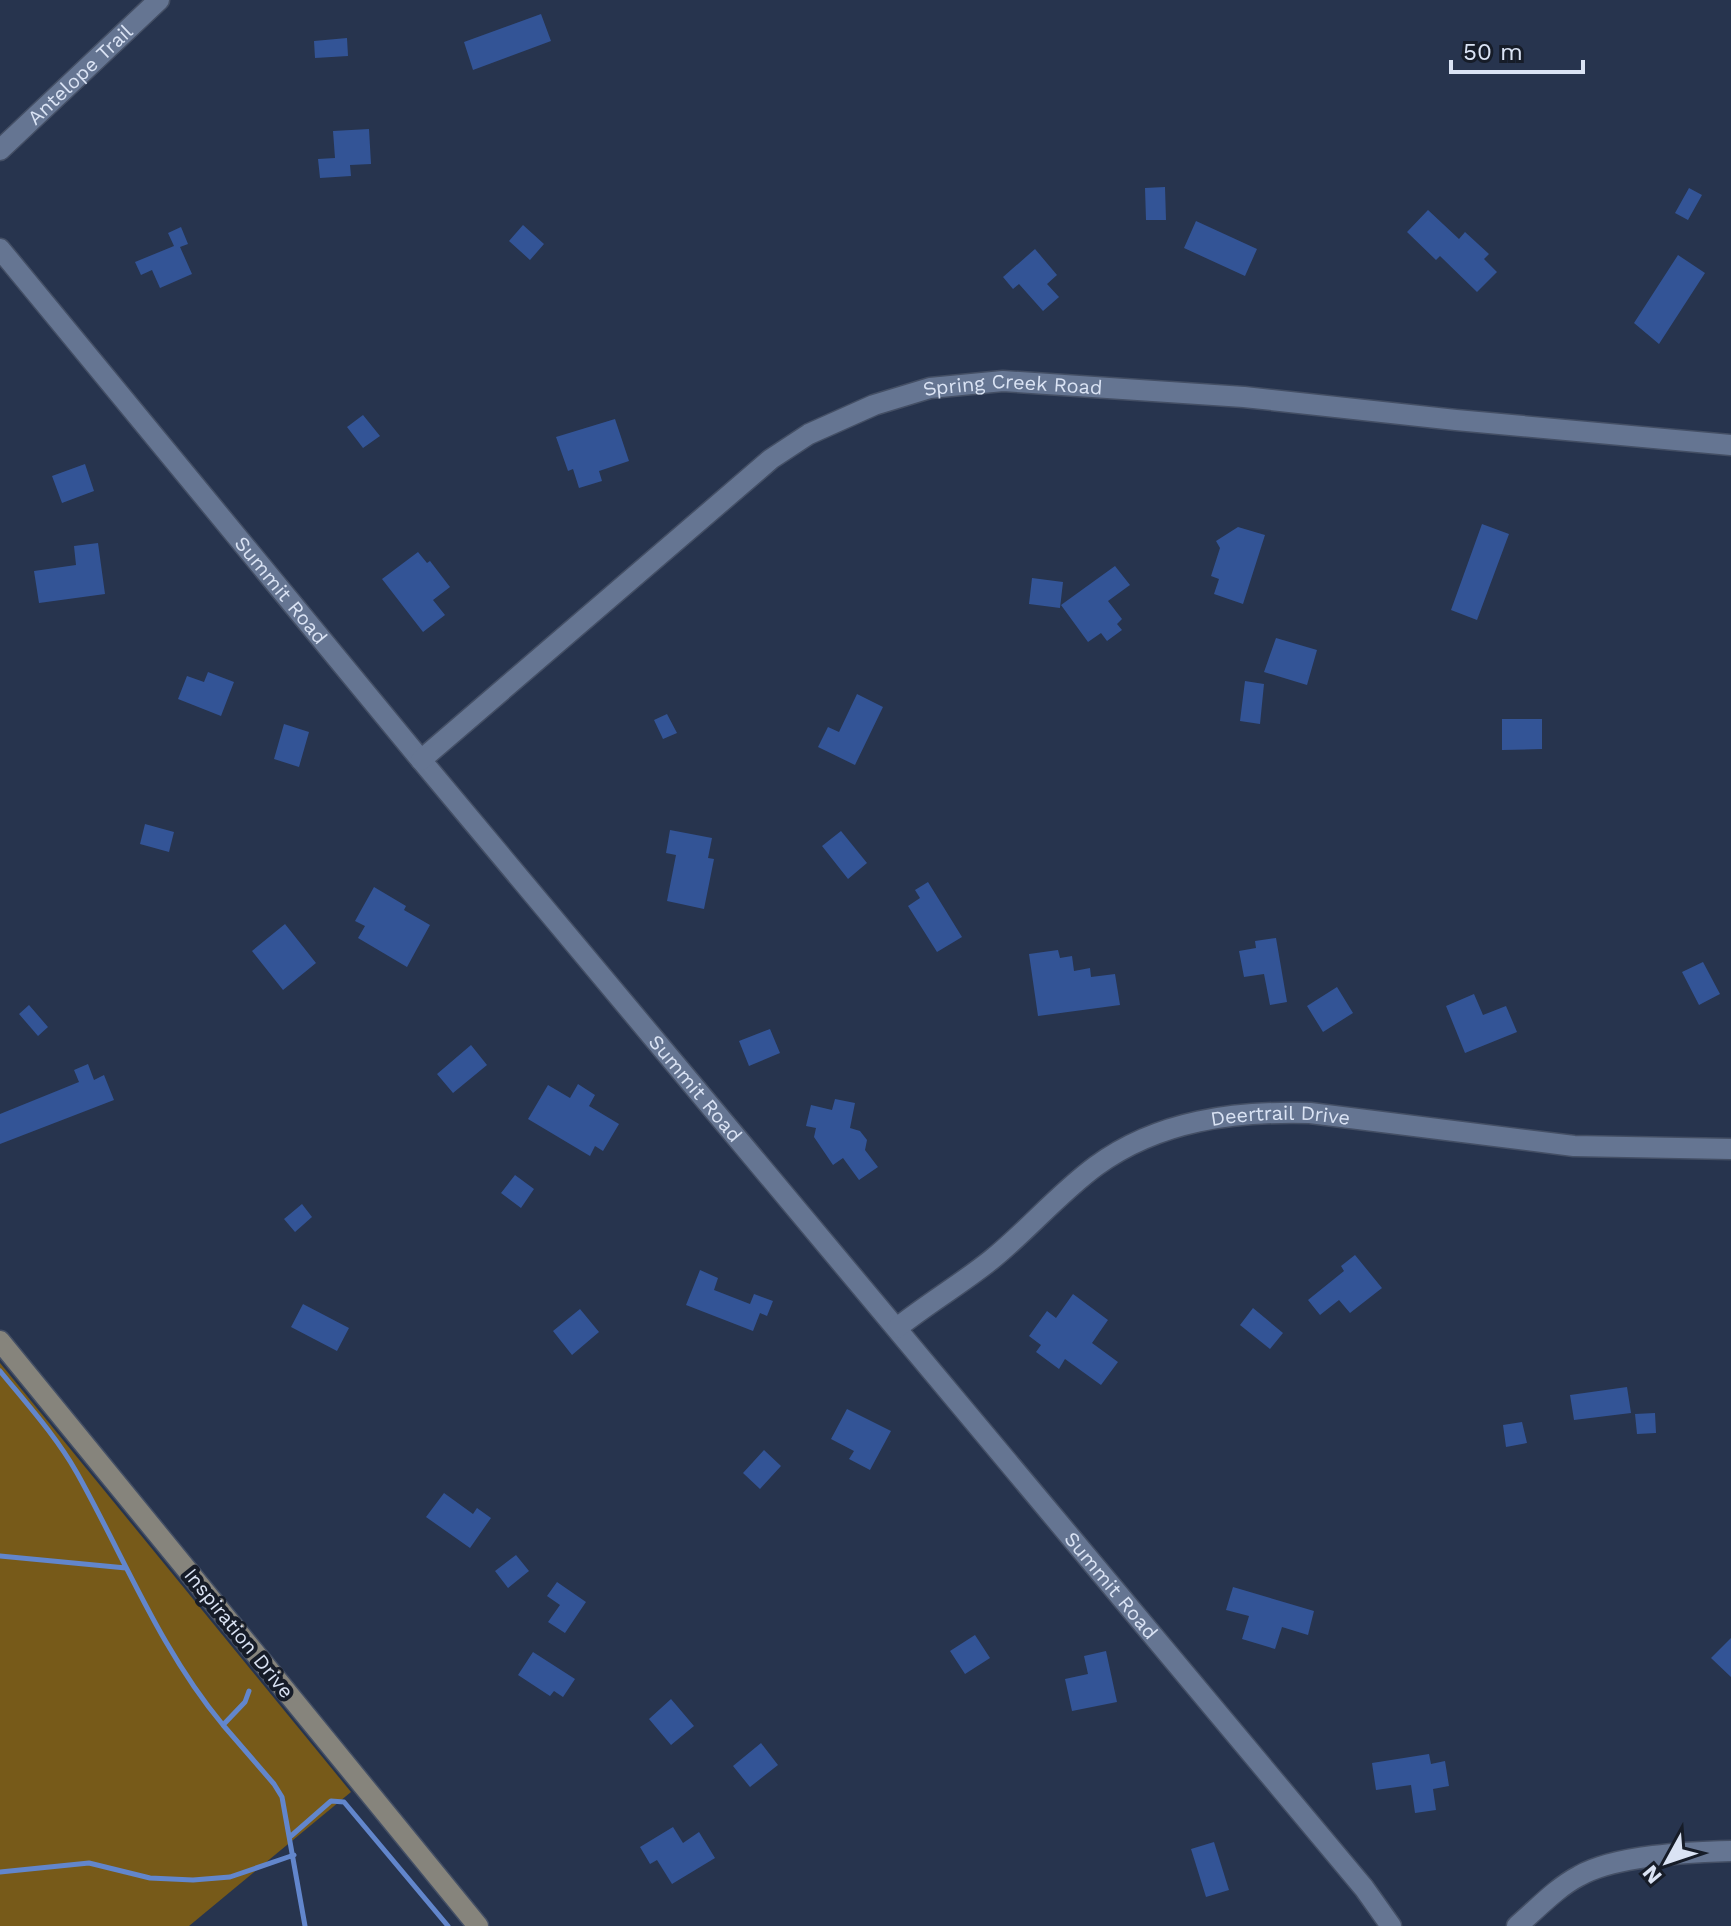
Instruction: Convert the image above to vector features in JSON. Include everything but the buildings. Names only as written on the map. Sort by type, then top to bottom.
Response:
[{"type":"main road","name":"Inspiration Drive","points":[[0,1341],[478,1926]]},
{"type":"street","name":"Antelope Trail","points":[[0,150],[159,0]]},
{"type":"street","name":"Summit Road","points":[[0,249],[421,760],[1364,1888],[1391,1926]]},
{"type":"street","name":"Spring Creek Road","points":[[421,760],[771,459],[809,434],[837,421],[874,405],[930,388],[1003,381],[1200,393],[1731,445]]},
{"type":"street","name":"Deertrail Drive","points":[[897,1328],[990,1260],[1095,1167],[1148,1137],[1205,1119],[1270,1112],[1310,1113],[1574,1146],[1731,1149]]},
{"type":"street","points":[[1517,1926],[1563,1886],[1595,1869],[1661,1856],[1731,1851]]},
{"type":"shaded area","points":[[0,1363],[351,1792],[189,1926],[0,1926]]},
{"type":"waterway","points":[[0,1371],[69,1459],[162,1635],[223,1725]]},
{"type":"waterway","points":[[0,1556],[126,1568]]},
{"type":"waterway","points":[[249,1691],[245,1702],[223,1725],[282,1797],[305,1926]]},
{"type":"waterway","points":[[291,1836],[331,1801],[344,1802],[448,1926]]},
{"type":"waterway","points":[[0,1872],[89,1863],[150,1878],[193,1880],[230,1877],[294,1855]]}]
